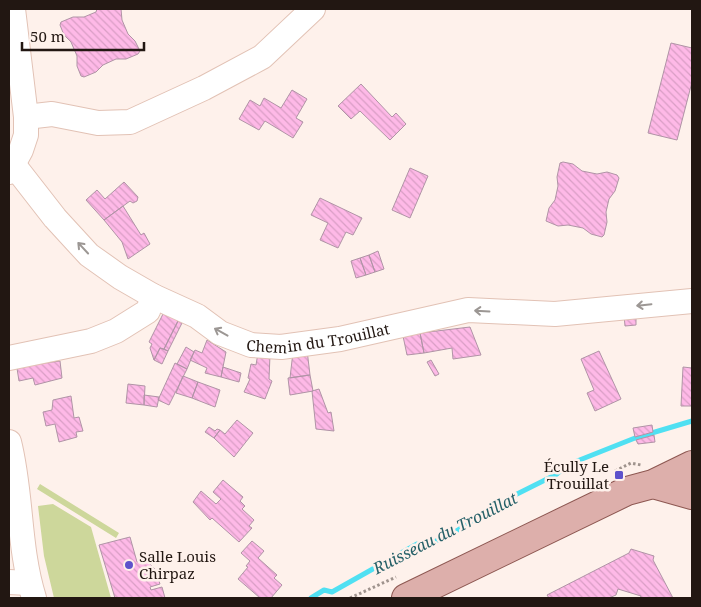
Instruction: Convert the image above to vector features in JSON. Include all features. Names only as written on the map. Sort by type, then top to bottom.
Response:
[{"type":"main road","points":[[406,598],[627,491],[653,484],[692,464]]},
{"type":"main road","points":[[653,484],[692,495]]},
{"type":"street","points":[[10,164],[24,142],[26,117],[13,9]]},
{"type":"street","points":[[26,117],[52,114],[98,123],[130,122],[204,88],[262,57],[313,9]]},
{"type":"street","name":"Chemin du Trouillat","points":[[10,164],[88,255],[120,277],[153,296],[197,316],[220,332],[251,345],[281,347],[340,338],[468,310],[555,314],[692,301]]},
{"type":"street","points":[[9,358],[91,341],[116,331],[148,311],[153,296]]},
{"type":"street","points":[[9,442],[14,460],[24,588]]},
{"type":"green space","points":[[40,484],[119,533],[116,538],[37,489]]},
{"type":"green space","points":[[53,504],[91,527],[111,598],[54,598],[44,556],[38,506]]},
{"type":"building","points":[[97,9],[121,9],[122,20],[128,34],[135,41],[140,51],[138,54],[126,59],[116,59],[103,65],[96,72],[84,77],[81,76],[77,66],[77,56],[71,42],[64,35],[60,25],[61,22],[73,17],[84,17],[96,12]]},
{"type":"building","points":[[671,43],[692,48],[692,82],[677,140],[648,133]]},
{"type":"building","points":[[361,84],[392,117],[396,113],[406,124],[390,140],[360,111],[351,119],[338,106]]},
{"type":"building","points":[[292,90],[307,99],[296,118],[303,122],[293,138],[265,121],[259,130],[239,119],[250,100],[260,106],[264,98],[281,108]]},
{"type":"building","points":[[560,163],[573,164],[582,171],[597,174],[607,172],[617,175],[619,178],[615,191],[609,199],[606,212],[607,222],[602,237],[591,234],[583,228],[568,225],[558,226],[546,221],[549,208],[555,200],[558,186],[557,177]]},
{"type":"building","points":[[410,168],[428,176],[410,218],[392,210]]},
{"type":"building","points":[[124,182],[138,197],[137,201],[133,203],[130,201],[104,220],[86,200],[97,190],[105,199]]},
{"type":"building","points":[[320,198],[362,218],[353,235],[346,232],[338,248],[320,240],[328,223],[311,215]]},
{"type":"building","points":[[123,206],[141,235],[144,233],[150,244],[128,259],[122,242],[104,220]]},
{"type":"building","points":[[378,251],[384,269],[375,272],[369,255]]},
{"type":"building","points":[[369,255],[375,272],[366,275],[360,258]]},
{"type":"building","points":[[360,258],[366,275],[356,278],[351,261]]},
{"type":"building","points":[[165,310],[179,319],[164,349],[160,348],[154,360],[150,348],[152,344],[149,342]]},
{"type":"building","points":[[636,314],[636,325],[625,326],[624,315]]},
{"type":"building","points":[[179,319],[183,321],[168,351],[164,349]]},
{"type":"building","points":[[470,327],[481,355],[453,359],[452,348],[424,353],[420,333]]},
{"type":"building","points":[[420,333],[424,353],[407,355],[403,336]]},
{"type":"building","points":[[207,340],[226,352],[221,377],[205,373],[207,368],[190,360],[195,350],[202,353]]},
{"type":"building","points":[[186,347],[194,352],[187,369],[177,364]]},
{"type":"building","points":[[160,348],[168,351],[162,364],[154,360]]},
{"type":"building","points":[[307,350],[310,375],[290,378],[293,352]]},
{"type":"building","points":[[599,351],[621,399],[595,411],[587,393],[594,390],[581,359]]},
{"type":"building","points":[[258,353],[270,355],[269,379],[272,381],[265,399],[244,392],[250,379],[248,378],[251,364],[256,365]]},
{"type":"building","points":[[431,360],[439,374],[435,376],[427,362]]},
{"type":"building","points":[[60,361],[62,378],[35,385],[33,378],[19,381],[16,362],[37,364]]},
{"type":"building","points":[[175,363],[187,369],[169,405],[158,400]]},
{"type":"building","points":[[223,367],[241,373],[239,382],[221,377]]},
{"type":"building","points":[[683,367],[692,368],[692,406],[681,406]]},
{"type":"building","points":[[310,375],[313,391],[290,395],[288,378]]},
{"type":"building","points":[[183,376],[198,382],[192,398],[176,393]]},
{"type":"building","points":[[198,382],[220,390],[215,407],[192,398]]},
{"type":"building","points":[[128,384],[145,386],[144,405],[126,403]]},
{"type":"building","points":[[319,389],[328,413],[331,412],[334,431],[316,429],[312,391]]},
{"type":"building","points":[[144,395],[159,397],[157,407],[144,405]]},
{"type":"building","points":[[71,396],[74,418],[79,417],[83,431],[76,432],[77,437],[59,442],[55,424],[46,426],[43,412],[52,410],[53,400]]},
{"type":"building","points":[[237,420],[253,433],[234,457],[214,438],[220,430],[225,434]]},
{"type":"building","points":[[652,425],[653,432],[635,437],[633,428]]},
{"type":"building","points":[[209,427],[215,431],[217,429],[220,430],[214,438],[205,432]]},
{"type":"building","points":[[654,435],[655,442],[638,444],[636,440]]},
{"type":"building","points":[[223,480],[243,497],[240,501],[245,506],[242,509],[254,520],[249,526],[252,528],[239,542],[212,518],[210,520],[193,502],[201,491],[216,504],[221,499],[213,492]]},
{"type":"building","name":"Salle Louis Chirpaz","points":[[130,537],[137,562],[145,559],[155,569],[160,584],[150,587],[151,590],[162,587],[165,598],[115,598],[99,545]]},
{"type":"building","points":[[252,541],[264,551],[258,558],[277,575],[274,578],[282,585],[271,598],[260,598],[238,579],[248,567],[246,566],[250,561],[241,553]]},
{"type":"building","points":[[631,549],[654,556],[653,560],[673,598],[640,598],[641,596],[618,589],[616,595],[609,598],[549,598],[547,595],[629,553]]},
{"type":"waterway","name":"Ruisseau du Trouillat","points":[[311,598],[324,590],[332,592],[417,544],[434,542],[453,533],[509,498],[557,474],[567,465],[635,438],[692,421]]},
{"type":"place","name":"Écully Le Trouillat","points":[[619,475]]},
{"type":"place","name":"Salle Louis Chirpaz","points":[[129,565]]}]
